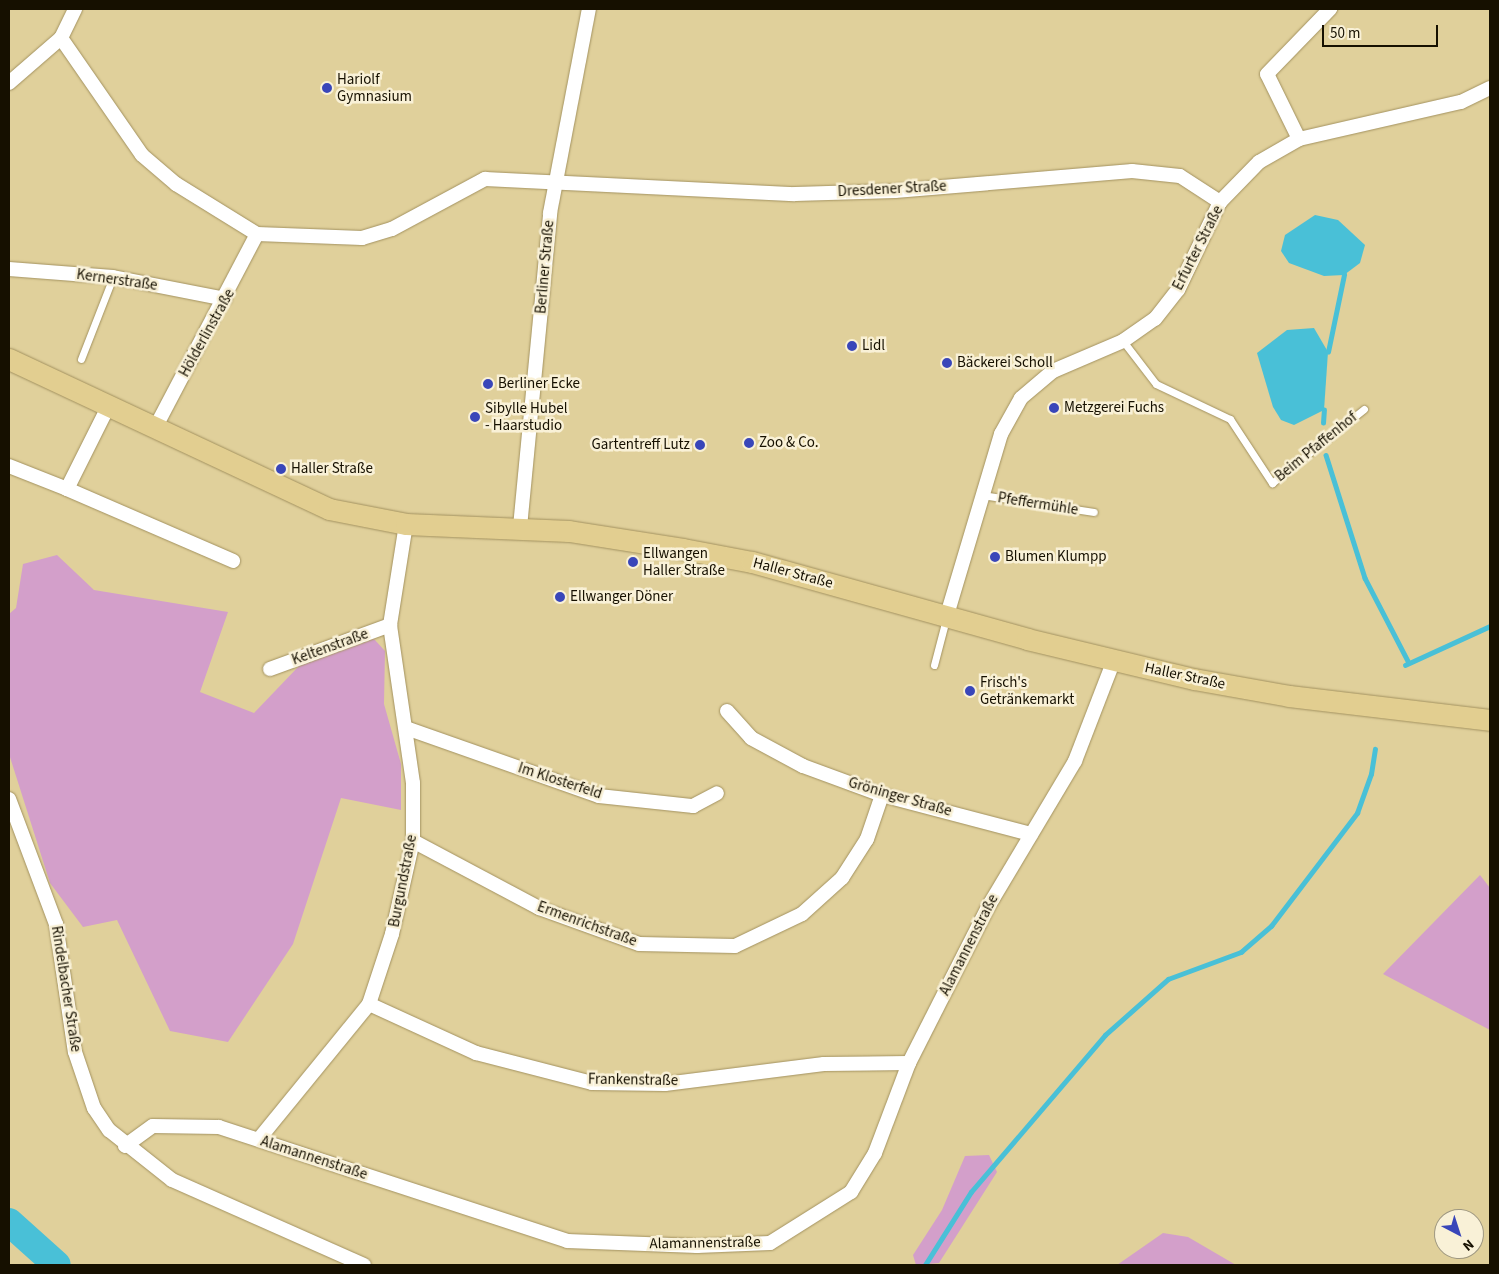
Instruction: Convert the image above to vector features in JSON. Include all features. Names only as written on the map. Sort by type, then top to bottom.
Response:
[{"type":"main road","name":"Haller Straße","points":[[9,360],[106,409],[297,498],[329,509],[406,524],[520,527],[607,535],[752,562],[1114,660],[1289,696],[1490,720]]},
{"type":"street","points":[[9,83],[61,38],[75,9]]},
{"type":"street","name":"Berliner Straße","points":[[520,527],[555,183],[588,9]]},
{"type":"street","points":[[1299,139],[1267,74],[1330,9]]},
{"type":"street","points":[[61,38],[142,155],[176,184],[257,234]]},
{"type":"street","name":"Erfurter Straße","points":[[947,615],[1001,434],[1021,398],[1053,371],[1123,341],[1155,319],[1178,290],[1220,202],[1259,162],[1299,139],[1462,102],[1490,88]]},
{"type":"street","name":"Dresdener Straße","points":[[257,234],[362,238],[392,230],[485,179],[794,194],[895,191],[1132,171],[1180,176],[1220,202]]},
{"type":"street","name":"Hölderlinstraße","points":[[154,430],[225,299],[257,234]]},
{"type":"street","name":"Kernerstraße","points":[[9,269],[113,277],[225,299]]},
{"type":"street","points":[[67,489],[106,409]]},
{"type":"street","points":[[9,466],[233,560]]},
{"type":"street","name":"Burgundstraße","points":[[259,1139],[369,1004],[392,934],[413,842],[413,783],[390,625],[406,524]]},
{"type":"street","name":"Keltenstraße","points":[[270,669],[390,625]]},
{"type":"street","name":"Alamannenstraße","points":[[125,1146],[153,1126],[190,1123],[259,1139],[567,1241],[697,1246],[770,1243],[851,1192],[875,1153],[909,1063],[988,907],[1075,761],[1114,660]]},
{"type":"street","name":"Gröninger Straße","points":[[727,711],[751,738],[803,766],[882,795],[1031,834]]},
{"type":"street","name":"Im Klosterfeld","points":[[406,728],[599,796],[693,806],[717,794]]},
{"type":"street","name":"Ermenrichstraße","points":[[413,842],[540,908],[639,944],[735,946],[802,914],[842,878],[867,838],[882,795]]},
{"type":"street","name":"Rindelbacher Straße","points":[[9,799],[56,924],[75,1052],[94,1108],[125,1146],[192,1191],[364,1265]]},
{"type":"street","name":"Frankenstraße","points":[[369,1004],[476,1053],[592,1083],[665,1084],[824,1064],[909,1063]]},
{"type":"lane","points":[[81,359],[113,277]]},
{"type":"lane","name":"Beim Pfaffenhof","points":[[1123,341],[1156,384],[1230,419],[1272,483],[1364,409]]},
{"type":"lane","name":"Pfeffermühle","points":[[982,495],[1094,512]]},
{"type":"lane","points":[[934,665],[947,615]]},
{"type":"shaded area","points":[[57,555],[94,590],[228,612],[200,692],[254,713],[299,666],[374,639],[385,651],[384,704],[401,764],[401,810],[341,798],[293,944],[228,1042],[170,1031],[117,920],[83,927],[50,883],[9,754],[9,614],[16,608],[23,564]]},
{"type":"shaded area","points":[[1480,875],[1490,888],[1490,1030],[1383,974]]},
{"type":"shaded area","points":[[989,1155],[997,1172],[939,1263],[916,1265],[913,1255],[942,1210],[965,1156]]},
{"type":"shaded area","points":[[1163,1233],[1188,1237],[1236,1265],[1117,1265]]},
{"type":"water","points":[[1315,215],[1338,220],[1365,245],[1360,263],[1344,275],[1324,276],[1289,263],[1281,251],[1285,235]]},
{"type":"water","points":[[1314,328],[1328,352],[1324,410],[1294,425],[1281,420],[1273,407],[1257,353],[1287,330]]},
{"type":"waterway","points":[[1328,352],[1344,275]]},
{"type":"waterway","points":[[1323,423],[1324,410]]},
{"type":"waterway","points":[[1326,455],[1365,578],[1408,661]]},
{"type":"waterway","points":[[1405,665],[1490,626]]},
{"type":"waterway","points":[[925,1265],[971,1192],[1105,1035],[1168,979],[1241,952],[1271,926],[1357,813],[1371,774],[1375,749]]},
{"type":"waterway","points":[[9,1222],[57,1265]]},
{"type":"place","name":"Hariolf Gymnasium","points":[[327,88]]},
{"type":"place","name":"Lidl","points":[[852,346]]},
{"type":"place","name":"Bäckerei Scholl","points":[[947,363]]},
{"type":"place","name":"Berliner Ecke","points":[[488,384]]},
{"type":"place","name":"Metzgerei Fuchs","points":[[1054,408]]},
{"type":"place","name":"Sibylle Hubel - Haarstudio","points":[[475,417]]},
{"type":"place","name":"Zoo & Co.","points":[[749,443]]},
{"type":"place","name":"Gartentreff Lutz","points":[[700,445]]},
{"type":"place","name":"Haller Straße","points":[[281,469]]},
{"type":"place","name":"Blumen Klumpp","points":[[995,557]]},
{"type":"place","name":"Ellwangen Haller Straße","points":[[633,562]]},
{"type":"place","name":"Ellwanger Döner","points":[[560,597]]},
{"type":"place","name":"Frisch's Getränkemarkt","points":[[970,691]]}]
